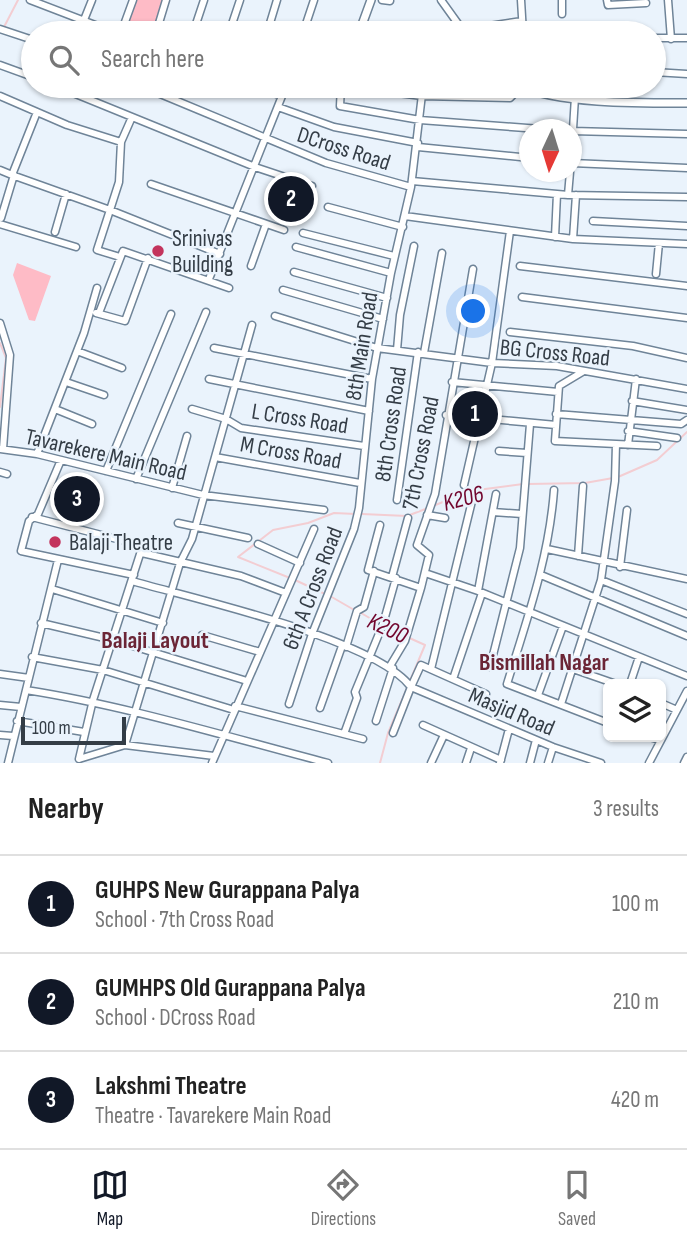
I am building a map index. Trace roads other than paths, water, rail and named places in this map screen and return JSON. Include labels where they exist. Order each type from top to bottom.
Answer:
[{"type":"street","points":[[30,0],[55,4],[84,20],[92,0]]},
{"type":"street","points":[[124,21],[133,0]]},
{"type":"street","points":[[160,21],[166,0]]},
{"type":"street","points":[[197,21],[204,0]]},
{"type":"street","points":[[233,21],[240,0]]},
{"type":"street","points":[[271,21],[277,0]]},
{"type":"street","points":[[307,21],[314,0]]},
{"type":"street","points":[[382,0],[390,1]]},
{"type":"street","points":[[442,0],[456,21]]},
{"type":"street","points":[[521,0],[522,21]]},
{"type":"street","points":[[562,0],[562,14]]},
{"type":"street","points":[[607,0],[607,5],[646,3]]},
{"type":"street","points":[[667,0],[671,39]]},
{"type":"street","points":[[362,21],[368,1]]},
{"type":"street","points":[[0,29],[21,36]]},
{"type":"street","points":[[666,39],[687,38]]},
{"type":"street","points":[[0,65],[21,73]]},
{"type":"street","points":[[666,73],[687,74]]},
{"type":"street","points":[[0,96],[121,142]]},
{"type":"street","points":[[85,98],[255,167],[312,186]]},
{"type":"street","name":"DCross Road","points":[[169,98],[326,163],[411,184],[572,195],[687,197]]},
{"type":"street","points":[[209,279],[267,140],[281,98]]},
{"type":"street","points":[[340,98],[340,106],[420,120],[519,127]]},
{"type":"street","name":"8th Main Road","points":[[360,483],[372,379],[394,256],[403,227],[418,145],[422,98]]},
{"type":"street","points":[[573,119],[575,98]]},
{"type":"street","points":[[594,98],[687,103]]},
{"type":"street","points":[[278,107],[334,127],[418,145],[519,157]]},
{"type":"street","points":[[1,218],[13,175],[37,112]]},
{"type":"street","points":[[120,257],[97,250],[119,182],[121,142],[132,117]]},
{"type":"street","points":[[582,131],[687,134]]},
{"type":"street","points":[[582,163],[687,168]]},
{"type":"street","points":[[0,170],[220,254]]},
{"type":"street","points":[[571,182],[573,239]]},
{"type":"street","points":[[151,184],[284,230]]},
{"type":"street","points":[[55,232],[66,194]]},
{"type":"street","points":[[555,237],[557,194]]},
{"type":"street","points":[[328,207],[403,227]]},
{"type":"street","points":[[405,216],[573,239],[687,244]]},
{"type":"street","points":[[593,221],[687,226]]},
{"type":"street","points":[[0,224],[76,247]]},
{"type":"street","points":[[251,266],[266,224]]},
{"type":"street","points":[[464,485],[492,363],[510,231]]},
{"type":"street","points":[[303,233],[394,256]]},
{"type":"street","points":[[656,274],[659,243]]},
{"type":"street","points":[[397,350],[400,315],[414,246]]},
{"type":"street","points":[[296,247],[391,273]]},
{"type":"street","points":[[37,454],[77,351],[123,251],[229,288]]},
{"type":"street","name":"8th Cross Road","points":[[397,500],[421,353],[443,253]]},
{"type":"street","points":[[94,313],[125,321],[148,258]]},
{"type":"street","points":[[520,266],[687,286]]},
{"type":"street","name":"7th Cross Road","points":[[376,721],[391,667],[405,641],[429,555],[417,545],[435,494],[446,415],[473,269]]},
{"type":"street","points":[[294,272],[387,298]]},
{"type":"street","points":[[94,313],[97,288]]},
{"type":"street","points":[[283,290],[383,319]]},
{"type":"street","points":[[522,297],[687,318]]},
{"type":"street","points":[[136,479],[206,312]]},
{"type":"street","points":[[106,471],[171,314]]},
{"type":"street","name":"BG Cross Road","points":[[275,316],[377,348],[492,363],[584,371],[687,389]]},
{"type":"street","points":[[0,323],[10,355],[1,449]]},
{"type":"street","points":[[125,745],[180,563],[195,527],[252,325]]},
{"type":"street","points":[[510,332],[622,345],[687,358]]},
{"type":"street","points":[[214,348],[372,379]]},
{"type":"street","points":[[77,351],[122,368]]},
{"type":"street","points":[[584,371],[559,386],[555,441],[657,446]]},
{"type":"street","points":[[209,379],[369,411]]},
{"type":"street","points":[[628,445],[629,417],[636,379]]},
{"type":"street","points":[[66,382],[104,395]]},
{"type":"street","points":[[452,382],[558,392]]},
{"type":"street","points":[[632,401],[687,410]]},
{"type":"street","points":[[55,409],[92,424]]},
{"type":"street","name":"L Cross Road","points":[[192,409],[226,419],[241,428],[364,446]]},
{"type":"street","points":[[556,414],[629,417],[681,424],[687,420]]},
{"type":"street","points":[[446,415],[556,425]]},
{"type":"street","points":[[490,667],[520,548],[530,424]]},
{"type":"street","points":[[628,431],[677,438]]},
{"type":"street","points":[[172,488],[187,436]]},
{"type":"street","points":[[561,704],[601,580],[615,481],[615,444]]},
{"type":"street","name":"Tavarekere Main Road","points":[[1,449],[37,454],[203,495],[324,510]]},
{"type":"street","points":[[499,451],[527,453]]},
{"type":"street","name":"M Cross Road","points":[[215,457],[360,483]]},
{"type":"street","points":[[61,460],[38,514],[32,517],[21,551],[133,578],[274,620],[371,656],[391,667],[411,687]]},
{"type":"street","name":"6th A Cross Road","points":[[289,704],[312,634],[354,529],[360,483]]},
{"type":"street","points":[[578,556],[583,486]]},
{"type":"street","points":[[554,489],[541,575],[507,684],[603,721]]},
{"type":"street","points":[[453,679],[480,592],[496,494]]},
{"type":"street","points":[[431,669],[472,500]]},
{"type":"street","points":[[620,567],[627,510]]},
{"type":"street","points":[[493,512],[522,514]]},
{"type":"street","points":[[428,515],[445,518]]},
{"type":"street","points":[[32,517],[140,545],[142,553],[241,576],[286,593]]},
{"type":"street","points":[[344,734],[357,698],[355,692],[371,656],[408,518]]},
{"type":"street","points":[[177,523],[248,538]]},
{"type":"street","points":[[380,525],[368,570],[421,588]]},
{"type":"street","points":[[141,549],[93,700],[79,759],[125,745],[213,760],[314,529]]},
{"type":"street","points":[[258,544],[300,563]]},
{"type":"street","points":[[547,549],[620,567],[687,579]]},
{"type":"street","points":[[8,763],[58,560]]},
{"type":"street","points":[[320,708],[357,611],[364,607],[374,571]]},
{"type":"street","points":[[425,573],[531,612],[687,676]]},
{"type":"street","points":[[541,575],[687,636]]},
{"type":"street","points":[[601,580],[687,614]]},
{"type":"street","points":[[52,589],[163,623]]},
{"type":"street","points":[[41,623],[113,640],[247,681]]},
{"type":"street","points":[[538,695],[563,626]]},
{"type":"street","points":[[202,635],[260,652]]},
{"type":"street","points":[[32,657],[103,670],[234,708],[363,739]]},
{"type":"street","points":[[632,679],[639,657]]},
{"type":"street","points":[[393,733],[421,665],[486,694]]},
{"type":"street","points":[[573,669],[603,679]]},
{"type":"street","points":[[0,674],[29,678]]},
{"type":"street","name":"Masjid Road","points":[[411,687],[582,760],[601,763]]},
{"type":"street","points":[[26,690],[93,700],[134,714],[328,763]]},
{"type":"street","points":[[666,729],[687,691]]},
{"type":"street","points":[[0,705],[20,707]]},
{"type":"street","points":[[666,705],[677,710]]},
{"type":"street","points":[[18,721],[85,732]]},
{"type":"street","points":[[423,725],[500,762],[509,729]]},
{"type":"street","points":[[0,735],[13,736]]},
{"type":"street","points":[[431,763],[444,735]]},
{"type":"street","points":[[530,763],[536,740]]},
{"type":"street","points":[[649,763],[659,742]]},
{"type":"street","points":[[548,763],[552,747]]},
{"type":"street","points":[[466,763],[471,748]]},
{"type":"street","points":[[86,763],[88,755]]},
{"type":"street","points":[[684,763],[687,757]]},
{"type":"waterway","points":[[4,27],[18,0]]},
{"type":"waterway","points":[[0,343],[6,358],[0,407]]},
{"type":"waterway","name":"K206","points":[[618,477],[657,460],[687,432]]},
{"type":"waterway","name":"K206","points":[[528,484],[585,483],[613,478]]},
{"type":"waterway","name":"K206","points":[[433,506],[470,491],[523,484]]},
{"type":"waterway","name":"K206","points":[[362,514],[407,516],[428,508]]},
{"type":"waterway","name":"K206","points":[[290,578],[238,557],[273,530],[308,523],[334,513],[356,514]]},
{"type":"waterway","name":"K200","points":[[295,580],[325,594]]},
{"type":"waterway","name":"K200","points":[[330,596],[356,611]]},
{"type":"waterway","name":"K200","points":[[361,613],[380,624]]},
{"type":"waterway","name":"K200","points":[[385,627],[425,645],[409,683]]},
{"type":"waterway","name":"K200","points":[[380,763],[388,733],[407,688]]},
{"type":"place","name":"GUMHPS Old Gurappana Palya","points":[[291,199]]},
{"type":"place","name":"Srinivas Building","points":[[158,251]]},
{"type":"place","name":"GUHPS New Gurappana Palya","points":[[475,414]]},
{"type":"place","name":"Lakshmi Theatre","points":[[77,499]]},
{"type":"place","name":"Balaji Theatre","points":[[55,542]]},
{"type":"district","name":"Balaji Layout","points":[[155,640]]},
{"type":"district","name":"Bismillah Nagar","points":[[544,662]]}]
